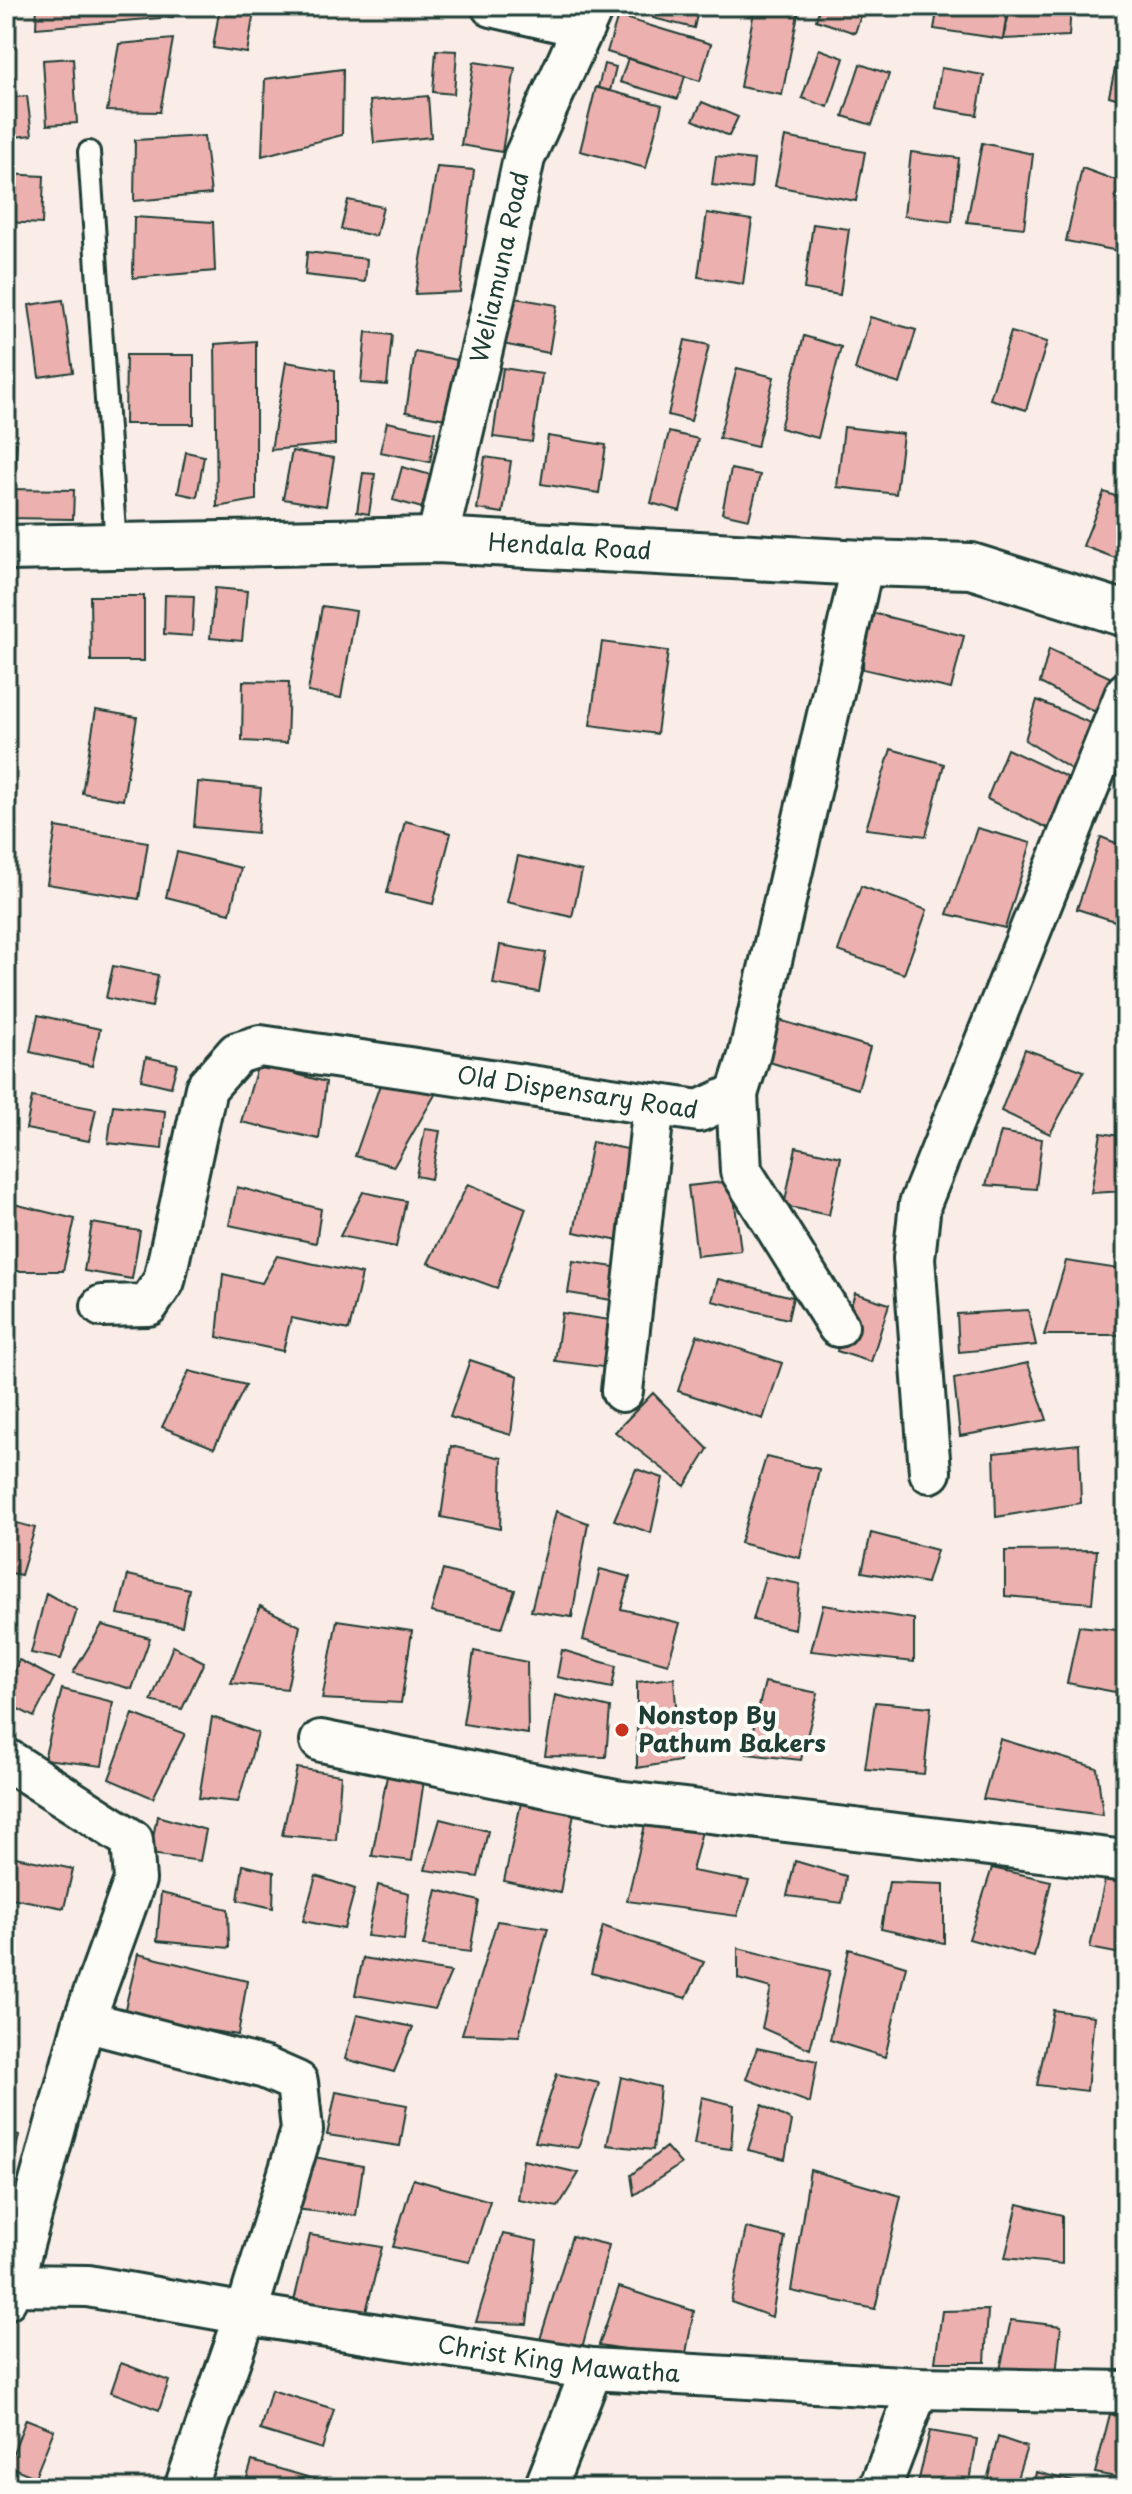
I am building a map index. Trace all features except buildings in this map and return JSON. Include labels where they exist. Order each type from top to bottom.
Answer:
[{"type":"main road","name":"Hendala Road","points":[[6,548],[437,540],[971,566],[1126,614]]},
{"type":"street","points":[[492,6],[589,16]]},
{"type":"street","name":"Weliamuna Road","points":[[437,540],[524,158],[589,16]]},
{"type":"street","points":[[838,1326],[741,1171],[737,1094],[749,1056],[863,563]]},
{"type":"street","points":[[930,1472],[914,1258],[920,1204],[1126,693]]},
{"type":"street","name":"Old Dispensary Road","points":[[102,1306],[148,1305],[164,1281],[206,1088],[237,1053],[260,1046],[699,1111],[737,1094]]},
{"type":"street","points":[[622,1391],[654,1104]]},
{"type":"street","points":[[321,1741],[616,1801],[1126,1861]]},
{"type":"street","points":[[6,1759],[132,1840],[135,1880],[84,2021],[9,2292]]},
{"type":"street","points":[[84,2021],[265,2068],[297,2082],[302,2130],[246,2314],[185,2488]]},
{"type":"street","name":"Christ King Mawatha","points":[[9,2292],[88,2286],[592,2369],[918,2388],[1126,2392]]},
{"type":"street","points":[[545,2488],[592,2369]]},
{"type":"street","points":[[880,2488],[918,2388]]},
{"type":"lane","points":[[89,152],[116,546]]},
{"type":"place","name":"Nonstop By Pathum Bakers","points":[[622,1730]]}]
